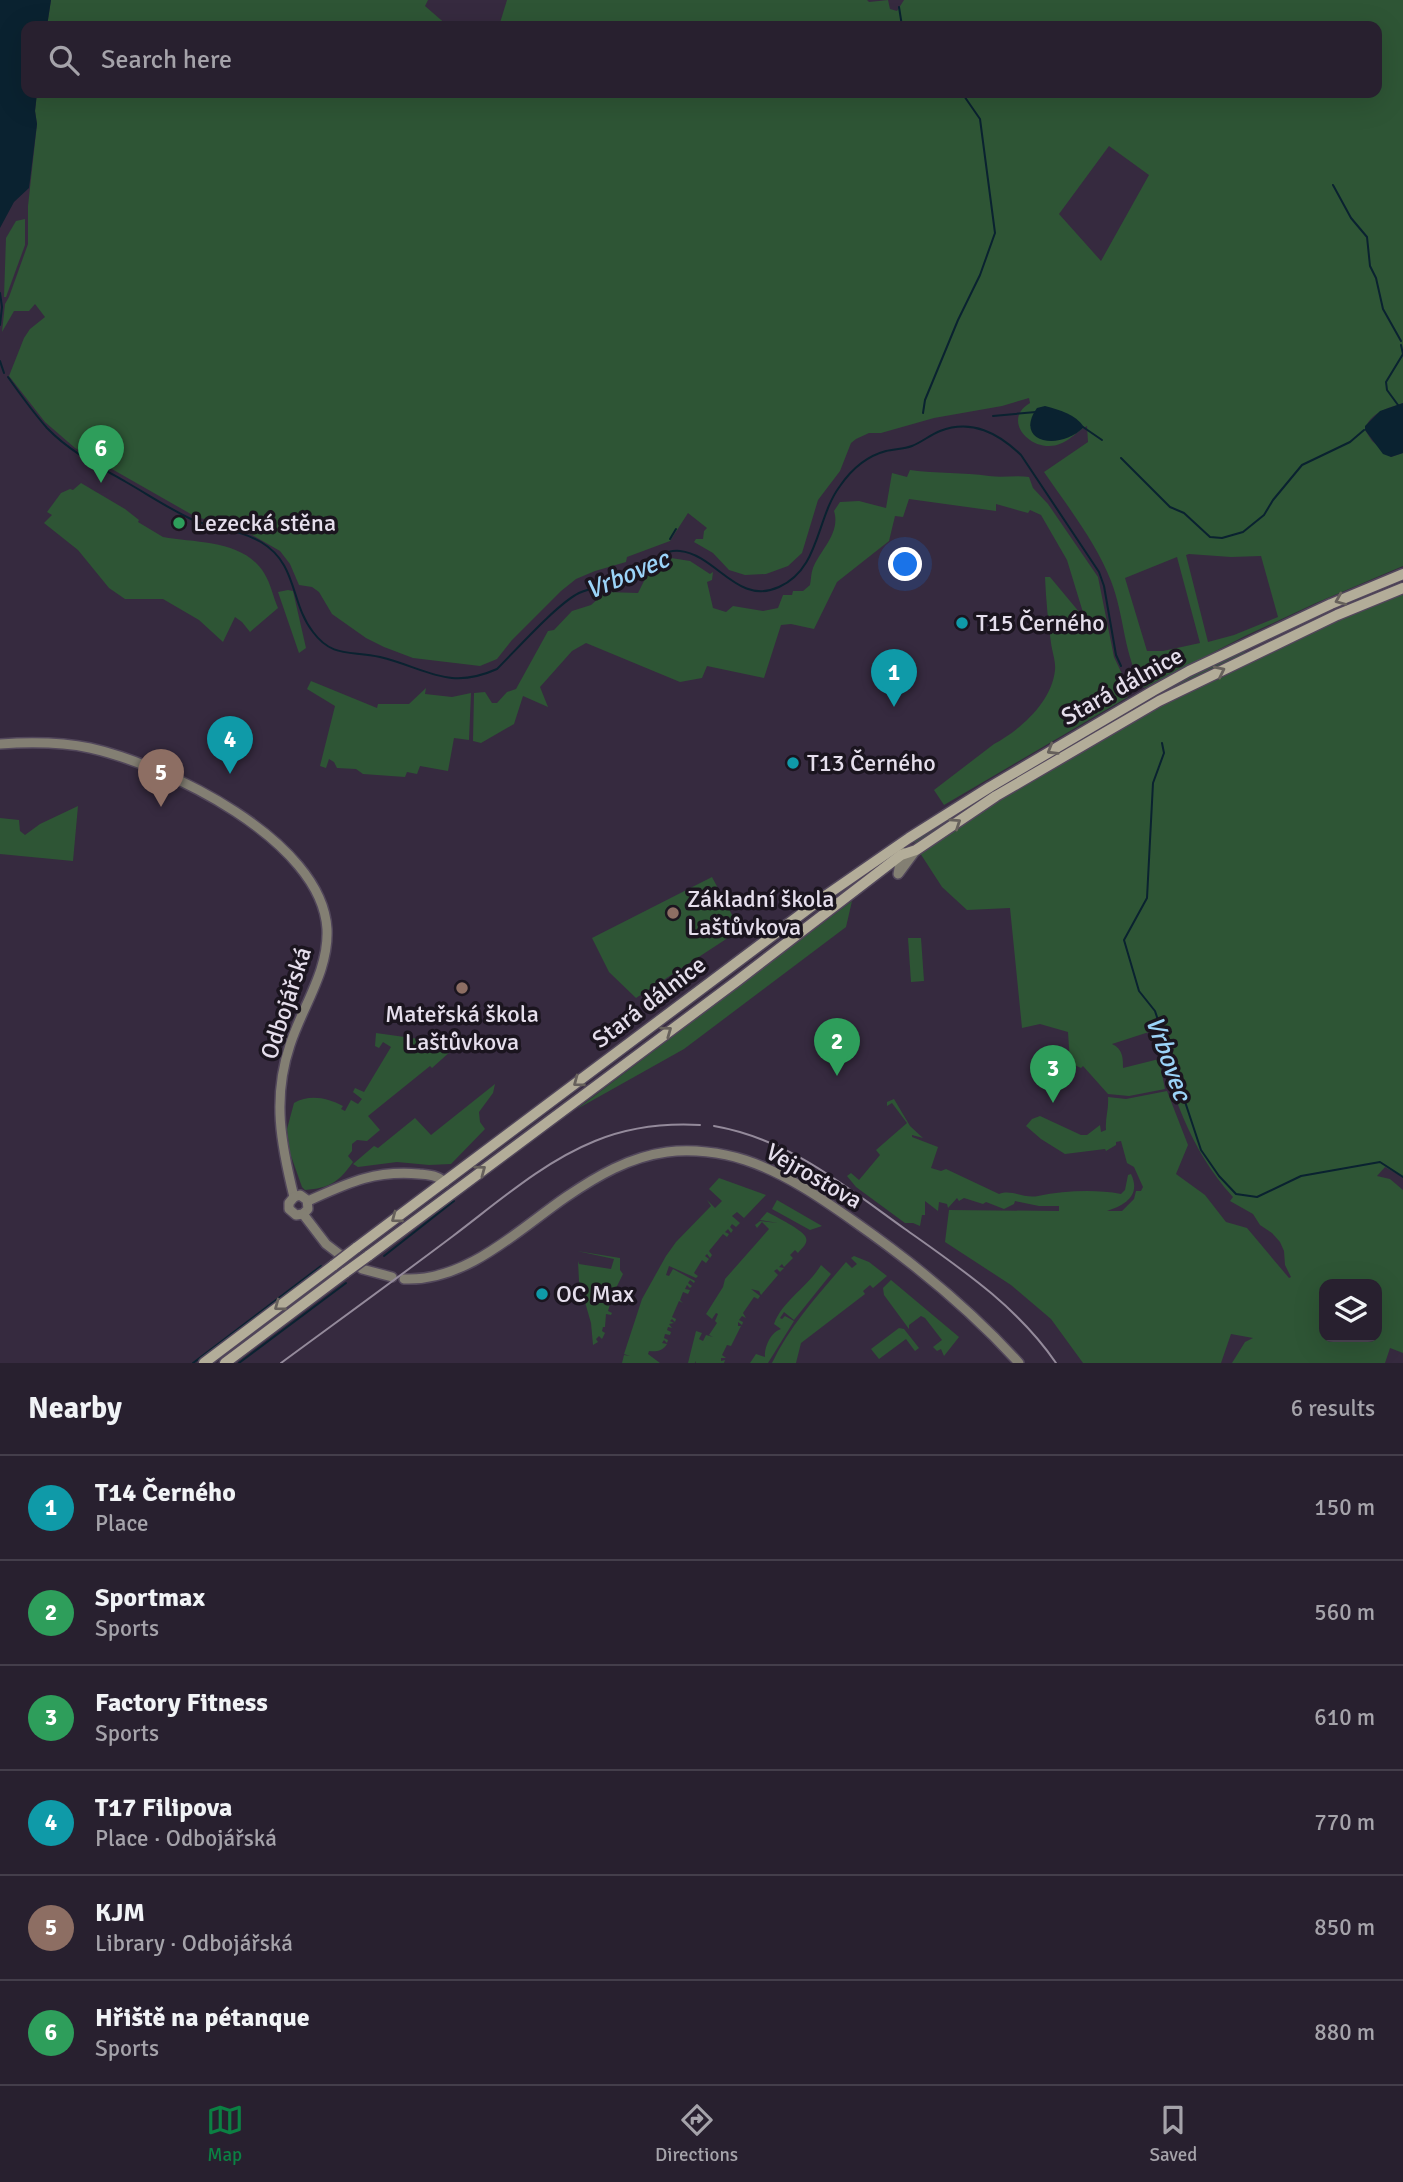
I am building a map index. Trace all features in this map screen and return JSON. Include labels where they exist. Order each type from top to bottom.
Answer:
[{"type":"main road","name":"Stará dálnice","points":[[204,1363],[336,1260],[445,1182],[828,894],[909,838],[1001,780],[1189,671],[1331,604],[1403,574]]},
{"type":"main road","name":"Stará dálnice","points":[[225,1363],[737,981],[901,855],[916,849],[996,796],[1149,707],[1337,615],[1403,588]]},
{"type":"main road","points":[[551,1102],[558,1112]]},
{"type":"street","name":"Odbojářská","points":[[0,744],[66,744],[89,748],[119,755],[192,785],[257,828],[284,849],[305,872],[318,894],[327,928],[322,964],[290,1045],[283,1072],[278,1121],[294,1196]]},
{"type":"street","points":[[909,838],[901,855],[898,874],[916,849]]},
{"type":"street","name":"Vejrostova","points":[[404,1279],[434,1276],[464,1266],[582,1186],[623,1164],[666,1152],[724,1154],[767,1168],[834,1206],[909,1260],[945,1290],[1019,1363]]},
{"type":"street","points":[[308,1201],[372,1175],[398,1172],[434,1176],[445,1182]]},
{"type":"street","points":[[294,1196],[302,1196],[308,1201],[308,1209],[303,1214],[295,1215],[289,1209],[289,1203],[294,1196]]},
{"type":"street","points":[[303,1214],[336,1260]]},
{"type":"street","points":[[362,1269],[392,1277]]},
{"type":"green space","points":[[51,0],[428,0],[425,6],[442,21],[48,21]]},
{"type":"green space","points":[[507,0],[888,0],[890,9],[897,11],[904,0],[1403,0],[1403,403],[1375,415],[1365,430],[1372,441],[1391,457],[1403,453],[1403,566],[1245,636],[1144,688],[1132,663],[1116,594],[1105,567],[1044,472],[1088,442],[1087,426],[1065,442],[1040,445],[1026,436],[1018,423],[1022,409],[1030,403],[1029,398],[1002,406],[934,418],[881,433],[869,433],[856,439],[851,443],[840,471],[818,500],[802,553],[788,566],[766,574],[745,575],[729,570],[713,553],[694,542],[696,539],[703,539],[707,528],[688,513],[670,541],[627,557],[626,562],[576,579],[512,640],[497,659],[480,666],[413,658],[366,638],[332,614],[319,592],[312,587],[299,585],[290,564],[280,551],[240,528],[196,517],[75,448],[45,422],[9,376],[24,338],[30,329],[45,317],[35,304],[29,311],[14,311],[2,332],[5,304],[28,244],[28,206],[37,124],[36,98],[1382,98],[1382,21],[501,21]],"holes":[[[1109,146],[1149,175],[1101,261],[1059,214]],[[1186,555],[1261,556],[1278,617],[1234,635],[1208,642]],[[1177,557],[1200,643],[1163,651],[1147,651],[1125,578]]]},
{"type":"green space","points":[[25,219],[25,245],[4,297],[6,238],[16,221]]},
{"type":"green space","points":[[910,470],[1029,477],[1033,488],[1048,504],[1098,577],[1114,657],[1123,676],[1121,685],[1128,697],[944,805],[934,790],[1024,723],[1041,704],[1053,682],[1055,667],[1045,577],[1050,577],[1085,619],[1067,560],[1041,515],[1030,510],[1028,513],[996,504],[996,511],[909,499],[903,517],[895,516],[889,541],[837,582],[814,629],[791,624],[781,625],[764,678],[707,666],[702,678],[680,682],[586,643],[572,651],[540,687],[548,707],[523,696],[514,724],[481,743],[473,741],[474,693],[485,692],[492,703],[497,703],[507,692],[516,689],[548,631],[554,630],[572,611],[591,605],[606,592],[638,593],[649,571],[671,558],[690,561],[710,574],[713,572],[712,580],[707,582],[713,608],[726,612],[733,606],[763,611],[778,608],[783,595],[803,591],[810,585],[813,568],[835,527],[834,511],[840,502],[859,501],[886,508],[892,473],[907,477]]},
{"type":"green space","points":[[81,483],[125,509],[139,520],[138,522],[163,537],[205,542],[245,554],[264,573],[278,608],[250,632],[235,617],[223,642],[199,620],[163,599],[125,599],[109,588],[78,550],[44,523],[52,515],[47,512],[61,493],[73,490]]},
{"type":"green space","points":[[293,591],[306,648],[299,653],[278,592]]},
{"type":"green space","points":[[1403,593],[1403,1177],[1385,1167],[1377,1176],[1390,1179],[1403,1190],[1403,1353],[1390,1348],[1385,1363],[1232,1363],[1245,1342],[1253,1338],[1231,1334],[1221,1363],[1083,1363],[1051,1319],[1011,1285],[945,1242],[949,1210],[1059,1211],[1059,1206],[1039,1206],[1015,1201],[1004,1209],[986,1202],[983,1204],[964,1198],[959,1201],[957,1198],[948,1208],[947,1204],[939,1202],[938,1211],[925,1201],[925,1215],[922,1215],[920,1226],[905,1223],[856,1187],[847,1176],[851,1173],[859,1180],[880,1155],[876,1150],[907,1123],[892,1103],[887,1106],[887,1102],[894,1099],[910,1126],[923,1138],[912,1137],[938,1147],[931,1168],[941,1171],[946,1169],[999,1194],[1033,1197],[1079,1191],[1121,1194],[1125,1190],[1128,1175],[1131,1174],[1134,1188],[1130,1198],[1107,1211],[1122,1211],[1134,1199],[1136,1191],[1141,1191],[1143,1187],[1134,1167],[1127,1163],[1121,1141],[1106,1151],[1065,1154],[1026,1126],[1032,1119],[1040,1116],[1081,1135],[1087,1135],[1100,1125],[1101,1132],[1106,1130],[1108,1097],[1126,1099],[1167,1091],[1188,1145],[1176,1174],[1205,1195],[1226,1222],[1247,1228],[1289,1278],[1291,1277],[1285,1265],[1284,1251],[1280,1242],[1260,1225],[1253,1214],[1230,1201],[1233,1197],[1204,1159],[1175,1098],[1152,1031],[1112,1044],[1120,1051],[1123,1068],[1159,1059],[1165,1089],[1129,1096],[1108,1094],[1083,1066],[1081,1068],[1070,1063],[1068,1032],[1040,1024],[1022,1028],[1010,908],[967,910],[942,887],[920,853],[1099,739],[1191,690]]},
{"type":"green space","points":[[1243,649],[1245,653],[1102,728],[915,843],[913,841],[1142,702]]},
{"type":"green space","points":[[311,681],[377,708],[378,704],[409,704],[426,688],[425,694],[452,697],[471,693],[469,740],[454,738],[448,771],[420,766],[417,774],[407,772],[405,777],[363,774],[356,769],[337,768],[329,759],[326,768],[320,766],[335,706],[307,689]]},
{"type":"green space","points":[[78,806],[73,861],[0,854],[0,818],[19,820],[20,831],[25,835],[40,824]]},
{"type":"green space","points":[[712,877],[740,930],[636,998],[609,972],[592,938]]},
{"type":"green space","points":[[852,901],[846,927],[684,1049],[577,1109]]},
{"type":"green space","points":[[908,938],[921,938],[924,981],[911,982]]},
{"type":"green space","points":[[376,1033],[426,1040],[422,1048],[427,1047],[431,1052],[436,1047],[432,1043],[439,1039],[455,1043],[452,1050],[432,1068],[430,1066],[368,1116],[380,1130],[367,1141],[357,1140],[352,1144],[352,1151],[348,1156],[353,1162],[343,1175],[327,1186],[305,1190],[290,1153],[287,1129],[294,1103],[318,1098],[343,1106],[341,1109],[345,1111],[351,1100],[358,1104],[362,1099],[353,1092],[355,1088],[364,1092],[391,1047],[383,1042],[379,1048],[375,1046]]},
{"type":"green space","points":[[495,1084],[493,1093],[479,1112],[480,1122],[485,1129],[451,1164],[397,1162],[358,1167],[353,1164],[415,1118],[431,1135]]},
{"type":"green space","points":[[719,1178],[766,1195],[744,1218],[737,1212],[732,1216],[740,1223],[736,1227],[732,1224],[731,1233],[728,1229],[725,1232],[729,1234],[727,1237],[723,1234],[709,1251],[712,1255],[710,1258],[707,1254],[705,1256],[709,1259],[706,1263],[702,1260],[694,1273],[698,1276],[696,1278],[669,1266],[666,1275],[669,1276],[673,1269],[695,1281],[694,1283],[690,1280],[688,1283],[692,1286],[690,1288],[687,1285],[685,1289],[690,1290],[688,1294],[683,1292],[680,1300],[683,1303],[679,1301],[672,1317],[676,1319],[675,1322],[672,1319],[670,1321],[674,1323],[669,1324],[672,1328],[668,1327],[667,1330],[671,1332],[670,1335],[665,1334],[667,1343],[664,1340],[662,1343],[667,1344],[659,1350],[649,1351],[648,1354],[660,1363],[622,1363],[624,1355],[630,1356],[624,1354],[642,1299],[666,1256],[711,1206],[707,1200],[715,1208],[722,1201],[709,1189]]},
{"type":"green space","points":[[777,1200],[822,1226],[810,1230],[772,1209]]},
{"type":"green space","points":[[767,1212],[801,1232],[806,1238],[805,1244],[798,1253],[795,1250],[790,1255],[793,1258],[784,1267],[782,1264],[779,1267],[784,1268],[780,1272],[777,1269],[774,1271],[778,1275],[761,1295],[759,1291],[751,1289],[760,1296],[758,1299],[754,1297],[743,1313],[746,1318],[742,1316],[739,1320],[743,1322],[742,1325],[738,1322],[738,1326],[741,1326],[731,1346],[727,1345],[722,1355],[726,1358],[721,1358],[721,1361],[725,1360],[724,1363],[688,1363],[696,1331],[702,1333],[699,1339],[703,1341],[706,1335],[713,1337],[709,1335],[717,1323],[715,1321],[718,1314],[712,1319],[706,1314],[725,1279],[769,1229],[762,1222],[757,1228],[755,1225],[760,1221],[778,1223],[760,1220]]},
{"type":"green space","points":[[577,1251],[620,1258],[620,1270],[623,1274],[616,1288],[620,1290],[619,1293],[615,1291],[616,1300],[612,1298],[611,1301],[615,1303],[610,1304],[608,1311],[612,1313],[606,1314],[602,1331],[605,1333],[602,1339],[599,1336],[596,1339],[598,1342],[593,1345],[591,1323],[579,1281],[578,1261],[579,1264],[611,1269],[614,1259]]},
{"type":"green space","points":[[854,1256],[869,1262],[887,1276],[873,1288],[870,1285],[863,1291],[865,1294],[801,1343],[796,1363],[772,1363],[815,1298],[846,1262],[852,1268],[857,1264],[851,1258]]},
{"type":"green space","points":[[821,1265],[831,1274],[794,1320],[784,1312],[780,1318],[785,1316],[794,1321],[768,1363],[750,1363],[756,1354],[765,1357],[769,1340],[781,1329],[774,1324],[778,1316]]},
{"type":"green space","points":[[891,1280],[959,1337],[944,1356],[941,1349],[937,1351],[933,1347],[942,1340],[925,1318],[921,1316],[909,1325],[909,1329],[884,1295],[883,1288]]},
{"type":"green space","points":[[899,1328],[904,1329],[919,1348],[915,1351],[906,1339],[879,1359],[871,1349]]},
{"type":"water","points":[[0,0],[51,0],[48,21],[21,21],[21,98],[36,98],[37,124],[29,188],[14,202],[0,228]]},
{"type":"water","points":[[1403,403],[1403,453],[1391,457],[1383,454],[1365,430],[1365,426],[1380,411]]},
{"type":"water","points":[[1045,406],[1072,416],[1084,427],[1063,439],[1042,440],[1035,436],[1031,429],[1031,420],[1037,408]]},
{"type":"waterway","points":[[899,7],[901,21]]},
{"type":"waterway","points":[[923,413],[925,400],[980,275],[995,233],[980,119],[965,98]]},
{"type":"waterway","points":[[1333,185],[1351,218],[1367,237],[1370,266],[1376,278],[1383,309],[1401,341]]},
{"type":"waterway","name":"Vrbovec","points":[[0,293],[0,325]]},
{"type":"waterway","points":[[1398,405],[1387,390],[1386,382],[1403,354],[1401,345]]},
{"type":"waterway","name":"Vrbovec","points":[[0,361],[4,373]]},
{"type":"waterway","name":"Vrbovec","points":[[8,377],[47,428],[84,458],[191,519],[253,538],[273,551],[288,572],[300,609],[320,641],[336,650],[380,657],[451,678],[465,678],[497,669],[570,599],[586,590],[628,579],[655,559],[673,551],[693,554],[751,590],[764,591],[779,587],[792,579],[810,556],[832,499],[844,480],[860,464],[879,453],[912,446],[940,431],[963,427],[984,430],[1003,440],[1021,455],[1099,572],[1116,655],[1121,666]]},
{"type":"waterway","points":[[993,416],[1036,412]]},
{"type":"waterway","points":[[1083,427],[1102,440]]},
{"type":"waterway","points":[[1121,458],[1170,507],[1184,513],[1210,537],[1222,538],[1243,532],[1264,515],[1302,465],[1350,442],[1364,430]]},
{"type":"waterway","points":[[670,539],[676,529]]},
{"type":"waterway","name":"Vrbovec","points":[[1162,743],[1164,753],[1153,783],[1147,898],[1124,940],[1139,991],[1155,1011],[1201,1150],[1236,1194],[1257,1197],[1301,1176],[1380,1162],[1403,1177]]},
{"type":"waterway","points":[[384,1256],[454,1201]]},
{"type":"waterway","points":[[193,1363],[321,1266]]},
{"type":"waterway","points":[[239,1363],[346,1283]]},
{"type":"tram line","points":[[281,1363],[557,1160],[595,1141],[621,1132],[660,1125],[700,1125]]},
{"type":"tram line","points":[[714,1126],[741,1132],[792,1153],[838,1181],[987,1289],[1041,1342],[1056,1363]]},
{"type":"place","name":"Hřiště na pétanque","points":[[101,483]]},
{"type":"place","name":"Lezecká stěna","points":[[179,523]]},
{"type":"place","name":"T15 Černého","points":[[962,623]]},
{"type":"place","name":"T14 Černého","points":[[894,707]]},
{"type":"place","name":"T13 Černého","points":[[793,763]]},
{"type":"place","name":"T17 Filipova","points":[[230,774]]},
{"type":"place","name":"KJM","points":[[161,807]]},
{"type":"place","name":"Základní škola Laštůvkova","points":[[673,913]]},
{"type":"place","name":"Mateřská škola Laštůvkova","points":[[462,988]]},
{"type":"place","name":"Sportmax","points":[[837,1076]]},
{"type":"place","name":"Factory Fitness","points":[[1053,1103]]},
{"type":"place","name":"OC Max","points":[[542,1294]]}]
